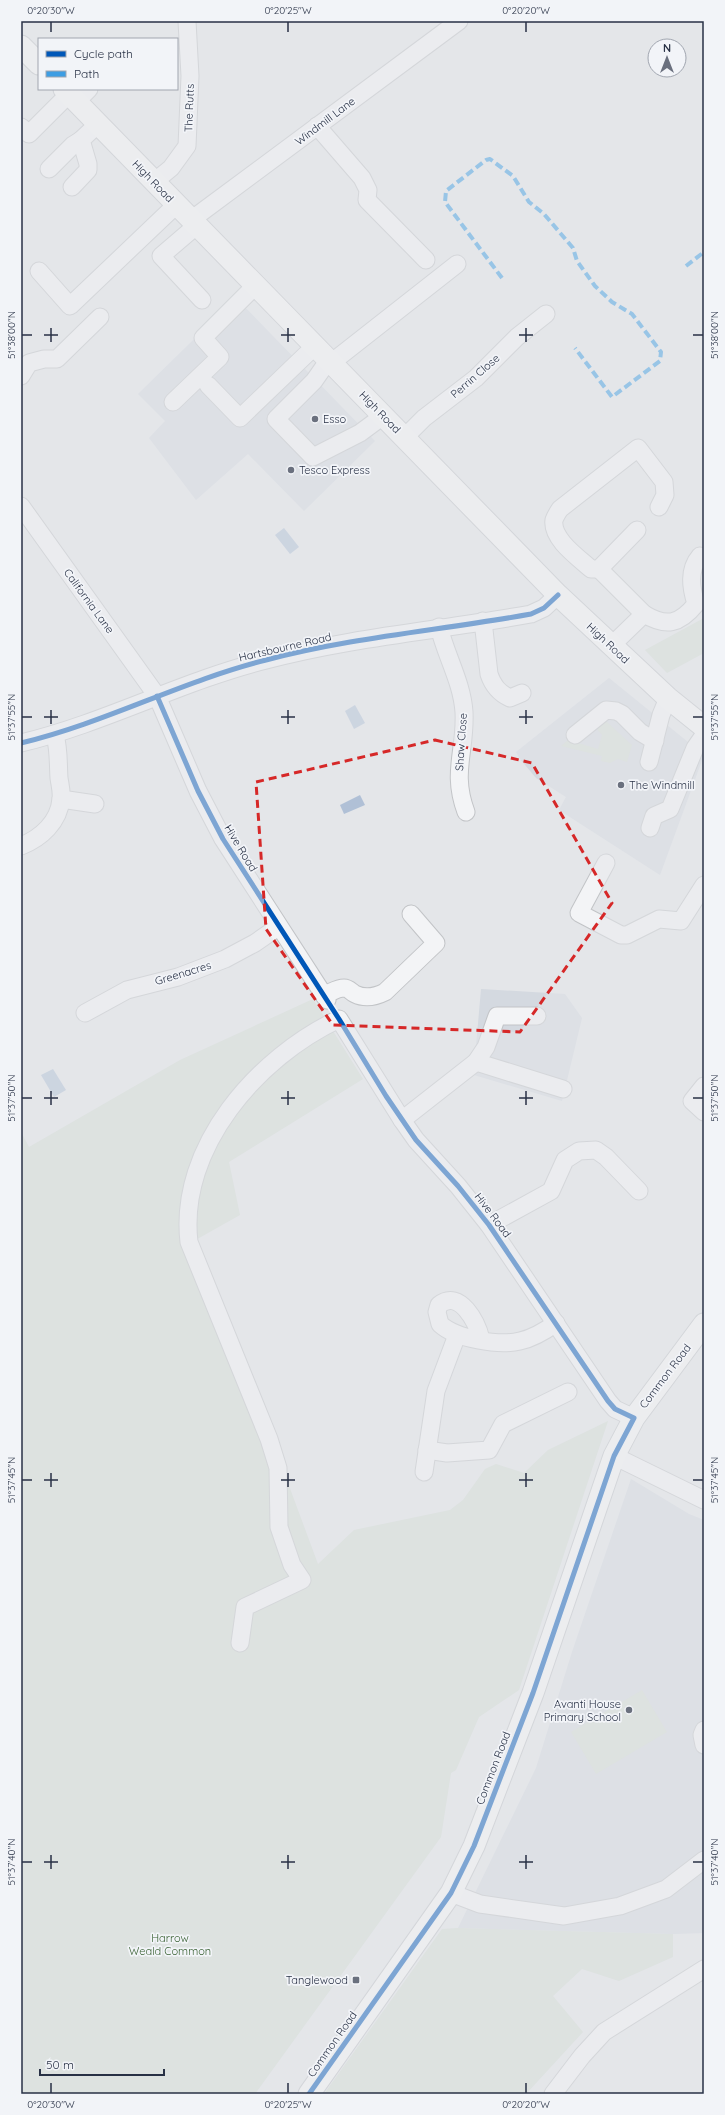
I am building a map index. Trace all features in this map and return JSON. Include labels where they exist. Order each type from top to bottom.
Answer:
[{"type":"main road","points":[[21,46],[38,63]]},
{"type":"main road","name":"High Road","points":[[75,93],[98,124],[193,223],[558,595],[668,698],[704,727]]},
{"type":"main road","name":"Common Road","points":[[309,2094],[451,1893],[474,1846],[533,1692],[614,1456],[634,1418],[704,1324]]},
{"type":"street","name":"The Rutts","points":[[154,182],[171,168],[187,146],[190,76],[187,21]]},
{"type":"street","name":"Windmill Lane","points":[[202,300],[160,256],[193,223],[317,126],[459,21]]},
{"type":"street","points":[[21,127],[30,134],[75,93]]},
{"type":"street","points":[[49,168],[98,124]]},
{"type":"street","points":[[317,126],[362,178],[368,190],[367,200],[426,260]]},
{"type":"street","points":[[72,187],[88,170],[88,164],[81,140]]},
{"type":"street","points":[[39,271],[70,306],[176,204]]},
{"type":"street","points":[[208,385],[240,418],[457,264]]},
{"type":"street","points":[[173,402],[220,357],[203,338],[255,286]]},
{"type":"street","name":"Perrin Close","points":[[404,438],[424,418],[476,378],[517,337],[546,314]]},
{"type":"street","points":[[21,376],[29,363],[44,359],[57,359],[100,317]]},
{"type":"street","points":[[324,357],[314,381],[276,419],[313,457],[360,434],[383,416]]},
{"type":"street","points":[[659,507],[665,495],[664,482],[638,448],[560,509],[554,520],[555,531],[560,539],[591,569],[599,569],[644,614],[655,621],[667,623],[689,613],[696,604],[692,589],[692,571],[694,563],[700,556]]},
{"type":"street","name":"California Lane","points":[[21,506],[157,696]]},
{"type":"street","points":[[599,569],[637,530]]},
{"type":"street","name":"Hartsbourne Road","points":[[21,743],[55,735],[226,671],[267,659],[319,648],[439,627],[538,612],[558,595]]},
{"type":"street","points":[[611,646],[644,614]]},
{"type":"street","points":[[483,621],[489,674],[492,682],[503,695],[510,698],[522,693]]},
{"type":"street","name":"Shaw Close","points":[[439,627],[462,699],[463,732],[458,776],[461,799],[466,812]]},
{"type":"street","name":"Hive Road","points":[[157,696],[198,791],[223,839],[278,927],[325,998],[340,988],[346,988],[356,994],[367,997],[375,997],[385,992],[436,943],[411,914]]},
{"type":"street","points":[[649,762],[668,698]]},
{"type":"street","points":[[575,735],[606,710],[616,710],[640,732],[655,741]]},
{"type":"street","points":[[21,846],[31,842],[46,832],[54,821],[61,799],[59,753],[55,735]]},
{"type":"street","points":[[650,828],[654,816],[670,809],[696,746],[704,735]]},
{"type":"street","points":[[61,799],[95,804]]},
{"type":"street","points":[[606,863],[579,913],[616,934],[628,935],[659,919],[681,921],[704,885]]},
{"type":"street","name":"Greenacres","points":[[85,1013],[127,990],[146,983],[178,977],[225,959],[255,943],[278,927]]},
{"type":"street","points":[[402,1120],[476,1062],[486,1047],[497,1016],[537,1016]]},
{"type":"street","name":"Hive Road","points":[[240,1643],[245,1607],[302,1580],[292,1565],[279,1527],[278,1468],[269,1439],[189,1242],[187,1223],[189,1205],[193,1186],[207,1147],[224,1116],[241,1092],[265,1069],[319,1028],[339,1019],[416,1140],[458,1186],[489,1225],[608,1402],[615,1409],[634,1418]]},
{"type":"street","points":[[476,1062],[563,1089]]},
{"type":"street","points":[[704,1086],[692,1101],[704,1112]]},
{"type":"street","points":[[489,1225],[551,1192],[565,1160],[579,1150],[596,1150],[616,1165],[639,1191]]},
{"type":"street","points":[[481,1339],[478,1329],[463,1305],[456,1301],[443,1302],[440,1305],[437,1312],[437,1319],[447,1330],[457,1335],[481,1339],[503,1342],[520,1341],[539,1335],[556,1323]]},
{"type":"street","points":[[424,1472],[436,1391],[457,1335]]},
{"type":"street","points":[[427,1450],[447,1453],[489,1450],[503,1424],[568,1392]]},
{"type":"street","points":[[614,1456],[704,1500]]},
{"type":"street","points":[[704,1730],[702,1740],[704,1745]]},
{"type":"street","points":[[451,1893],[480,1904],[564,1916],[620,1906],[666,1889],[704,1860]]},
{"type":"street","points":[[553,2094],[582,2056],[604,2032],[704,1969]]},
{"type":"highlighted area","points":[[435,740],[532,763],[612,903],[520,1032],[333,1025],[266,929],[256,782]]},
{"type":"shaded area","points":[[236,298],[375,441],[304,511],[248,454],[196,500],[149,438],[165,421],[138,394]]},
{"type":"shaded area","points":[[609,678],[704,755],[660,875],[559,810],[566,797],[536,778],[516,752]]},
{"type":"shaded area","points":[[481,989],[565,994],[582,1018],[562,1101],[474,1075],[471,1055],[476,1046]]},
{"type":"shaded area","name":"Avanti House Primary School","points":[[631,1479],[689,1514],[704,1520],[704,1933],[673,1934],[458,1928],[536,1768],[572,1652]]},
{"type":"green space","points":[[704,618],[704,653],[667,673],[645,650]]},
{"type":"green space","points":[[604,721],[632,745],[627,762],[618,759],[610,763],[601,761],[602,756],[561,746],[568,740],[598,749],[602,735],[596,728]]},
{"type":"green space","name":"Harrow Weald Common","points":[[313,999],[363,1079],[229,1162],[240,1215],[183,1247],[259,1405],[318,1564],[354,1530],[450,1510],[463,1500],[485,1469],[496,1464],[524,1473],[548,1450],[608,1421],[519,1690],[479,1717],[456,1770],[451,1773],[441,1837],[255,2094],[21,2094],[21,1132],[29,1147],[180,1060]]},
{"type":"green space","points":[[642,1690],[667,1732],[596,1774],[571,1732]]},
{"type":"green space","points":[[458,1928],[673,1934],[673,1957],[619,1981],[582,1969],[553,1996],[583,2032],[526,2094],[324,2094],[442,1929]]},
{"type":"water","points":[[284,528],[299,547],[290,554],[275,535]]},
{"type":"water","points":[[355,705],[365,723],[354,729],[345,711]]},
{"type":"water","points":[[360,795],[365,805],[344,814],[340,805]]},
{"type":"water","points":[[53,1069],[66,1090],[54,1097],[41,1075]]},
{"type":"marked path","points":[[502,278],[445,202],[446,191],[486,160],[490,159],[513,176],[529,202],[544,214],[573,248],[577,261],[595,286],[612,302],[632,314],[661,352],[660,361],[612,397],[575,348]]},
{"type":"marked path","points":[[686,266],[704,252]]},
{"type":"cycle path","points":[[21,743],[83,725],[204,679],[266,660],[332,645],[531,614],[544,608],[558,595]]},
{"type":"cycle path","points":[[157,696],[198,791],[223,839],[339,1019],[386,1096],[416,1140],[458,1186],[489,1225],[608,1401],[615,1409],[634,1418],[614,1456],[533,1693],[474,1846],[451,1893],[309,2094]]},
{"type":"place","name":"Esso","points":[[315,419]]},
{"type":"place","name":"Tesco Express","points":[[291,470]]},
{"type":"place","name":"The Windmill","points":[[621,785]]},
{"type":"place","name":"Avanti House Primary School","points":[[629,1710]]},
{"type":"place","name":"Tanglewood","points":[[356,1980]]}]
